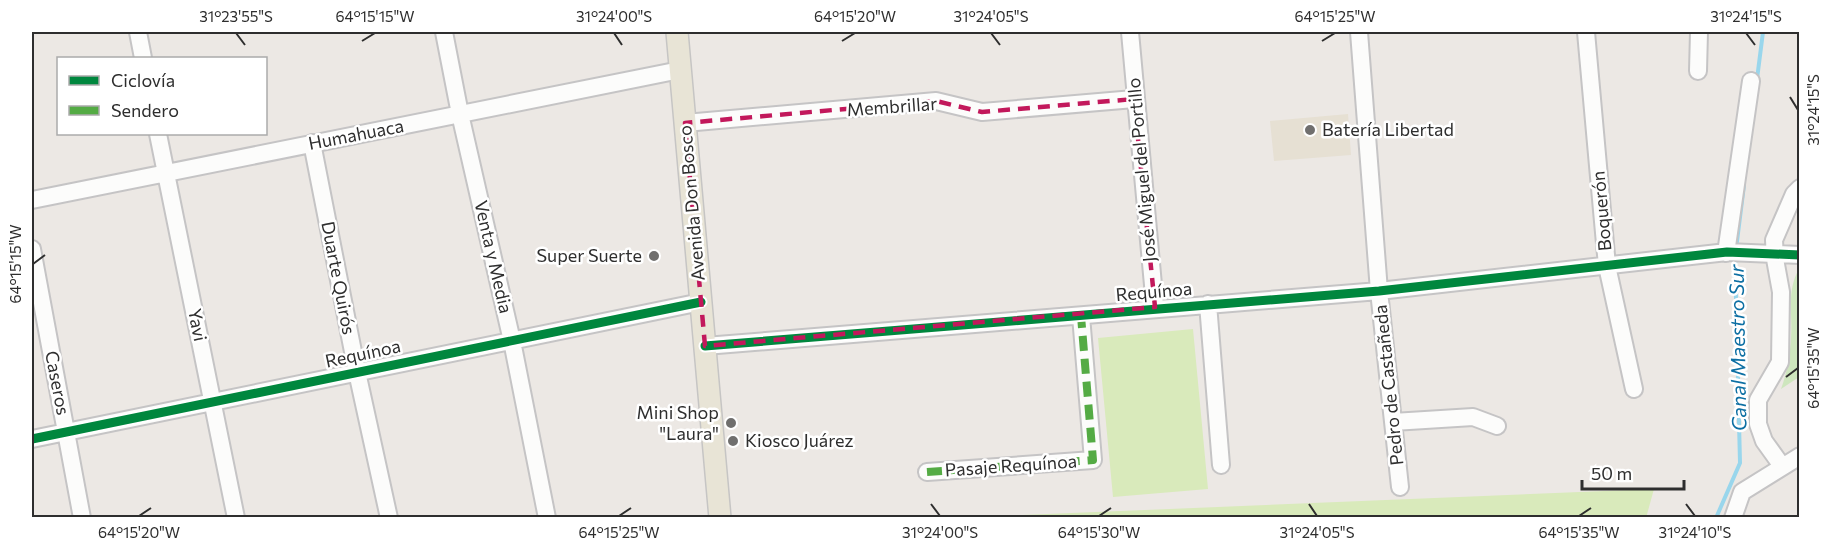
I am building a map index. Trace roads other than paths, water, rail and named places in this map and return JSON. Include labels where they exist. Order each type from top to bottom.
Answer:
[{"type":"main road","name":"Avenida Don Bosco","points":[[677,32],[720,518]]},
{"type":"street","points":[[138,32],[143,57]]},
{"type":"street","name":"Venta y Media","points":[[444,32],[460,114],[512,341],[547,518]]},
{"type":"street","name":"José Miguel del Portillo","points":[[1130,32],[1134,99],[1155,307]]},
{"type":"street","name":"Pedro de Castañeda","points":[[1359,32],[1380,291],[1400,487]]},
{"type":"street","name":"Boquerón","points":[[1586,32],[1607,266],[1634,389]]},
{"type":"street","points":[[1698,71],[1699,32]]},
{"type":"street","name":"Humahuaca","points":[[32,200],[680,70]]},
{"type":"street","points":[[1732,253],[1751,81]]},
{"type":"street","name":"Membrillar","points":[[685,123],[936,101],[982,112],[1134,99]]},
{"type":"street","name":"Yavi","points":[[158,135],[236,518]]},
{"type":"street","name":"Duarte Quirós","points":[[312,143],[357,372],[389,518]]},
{"type":"street","points":[[1782,466],[1764,441],[1758,424],[1758,400],[1780,362],[1781,292],[1774,240],[1794,194],[1800,188]]},
{"type":"street","name":"Caseros","points":[[32,249],[82,518]]},
{"type":"street","name":"Requínoa","points":[[705,346],[1081,316],[1155,307],[1380,291],[1732,253],[1800,255]]},
{"type":"street","name":"Requínoa","points":[[32,438],[701,302]]},
{"type":"street","points":[[1208,304],[1221,465]]},
{"type":"street","name":"Pasaje Requínoa","points":[[927,472],[1093,460],[1081,316]]},
{"type":"street","points":[[1393,422],[1473,417],[1497,426]]},
{"type":"street","points":[[1733,518],[1742,492],[1800,456]]},
{"type":"waterway","name":"Canal Maestro Sur","points":[[1757,79],[1763,32]]},
{"type":"waterway","name":"Canal Maestro Sur","points":[[1736,249],[1744,185]]},
{"type":"waterway","name":"Canal Maestro Sur","points":[[1716,518],[1740,463],[1735,256]]},
{"type":"place","name":"Batería Libertad","points":[[1310,130]]},
{"type":"place","name":"Super Suerte","points":[[654,256]]},
{"type":"place","name":"Mini Shop \"Laura\"","points":[[731,423]]},
{"type":"place","name":"Kiosco Juárez","points":[[733,441]]}]
